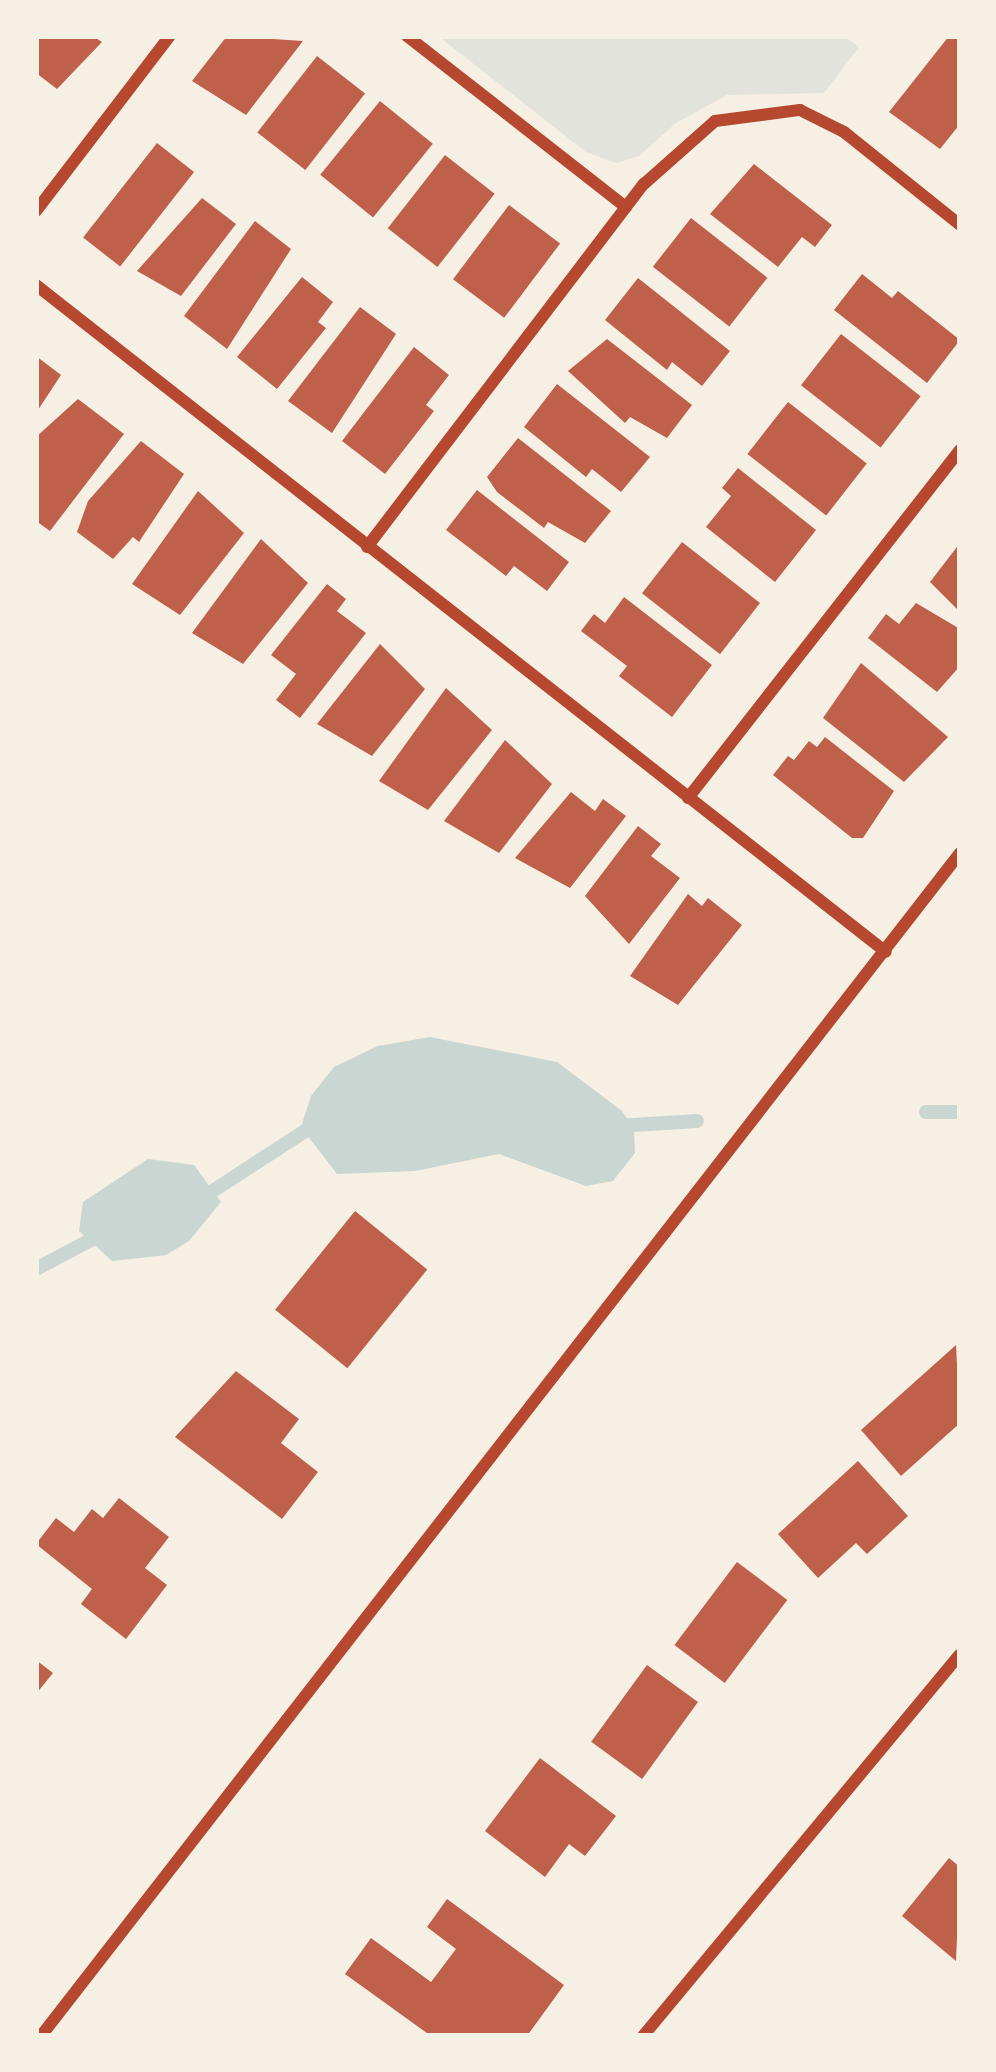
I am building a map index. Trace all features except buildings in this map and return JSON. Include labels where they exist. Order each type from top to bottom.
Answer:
[{"type":"street","points":[[36,211],[170,36]]},
{"type":"street","points":[[407,36],[626,207]]},
{"type":"street","points":[[367,547],[626,207],[715,122],[800,110],[844,132],[960,225]]},
{"type":"street","points":[[36,285],[886,952]]},
{"type":"street","points":[[688,798],[960,450]]},
{"type":"street","points":[[40,2036],[960,853]]},
{"type":"street","points":[[643,2036],[960,1654]]},
{"type":"shaded area","points":[[438,36],[844,36],[859,47],[824,93],[727,95],[676,123],[639,156],[616,163],[586,152]]},
{"type":"shaded area","points":[[430,1037],[557,1062],[622,1111],[634,1129],[635,1153],[613,1181],[586,1186],[499,1154],[415,1171],[337,1174],[301,1127],[311,1096],[334,1067],[378,1046]]},
{"type":"shaded area","points":[[148,1159],[194,1165],[221,1202],[189,1241],[166,1255],[112,1261],[79,1231],[83,1202]]},
{"type":"waterway","points":[[926,1112],[960,1112]]},
{"type":"waterway","points":[[617,1126],[697,1121]]},
{"type":"waterway","points":[[205,1196],[316,1124]]},
{"type":"waterway","points":[[36,1269],[100,1235]]}]
